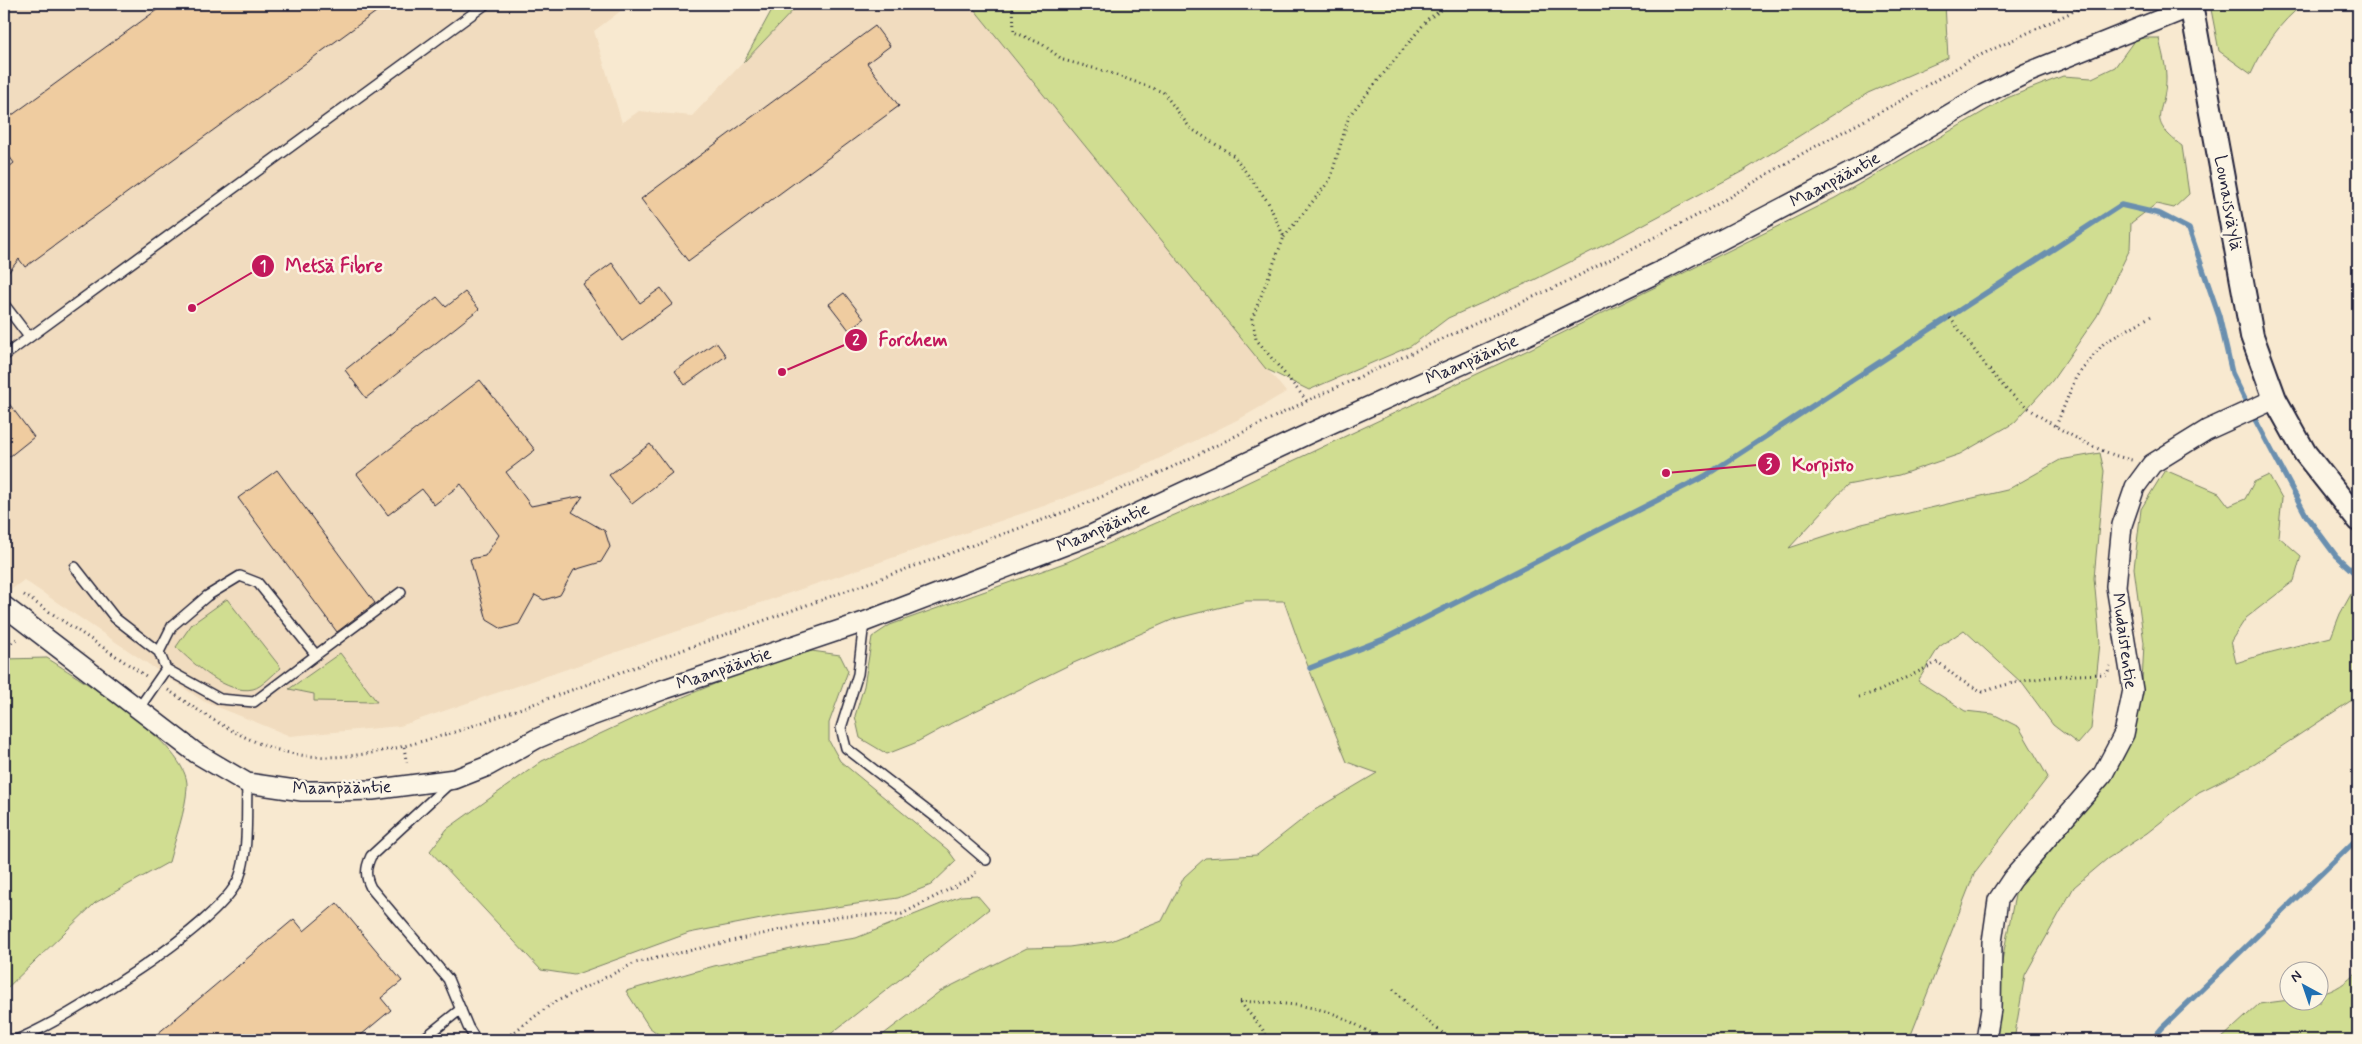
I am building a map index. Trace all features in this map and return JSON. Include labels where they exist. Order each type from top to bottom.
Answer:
[{"type":"street","name":"Lounaisväylä","points":[[2191,5],[2252,336],[2275,398],[2305,453],[2358,520]]},
{"type":"street","name":"Maanpääntie","points":[[4,606],[196,753],[247,782],[302,792],[382,789],[455,778],[488,766],[536,738],[583,719],[665,689],[864,622],[1089,536],[1523,337],[1665,269],[1854,171],[1982,95],[2027,73],[2191,5]]},
{"type":"street","name":"Mudaistentie","points":[[1986,1040],[1991,1009],[1992,942],[1998,900],[2012,879],[2103,774],[2124,734],[2133,690],[2116,586],[2122,524],[2136,487],[2152,464],[2207,430],[2275,398]]},
{"type":"lane","points":[[4,356],[486,4]]},
{"type":"lane","points":[[4,304],[29,338]]},
{"type":"lane","points":[[75,567],[115,618],[158,652],[166,669],[220,699],[254,702],[401,592]]},
{"type":"lane","points":[[158,652],[172,626],[207,596],[240,576],[258,582],[316,655]]},
{"type":"lane","points":[[864,622],[858,674],[841,728],[846,748],[938,819],[986,860]]},
{"type":"lane","points":[[139,708],[166,669]]},
{"type":"lane","points":[[455,778],[371,856],[367,865],[366,876],[371,888],[448,979],[476,1040]]},
{"type":"lane","points":[[16,1040],[33,1034],[103,993],[159,954],[228,897],[240,877],[244,849],[247,782]]},
{"type":"lane","points":[[422,1040],[461,1009]]},
{"type":"path","points":[[1013,4],[1014,32],[1042,44],[1064,60],[1108,72],[1163,92],[1190,128],[1234,156],[1268,202],[1284,237]]},
{"type":"path","points":[[1307,401],[1256,339],[1252,319],[1284,237],[1330,180],[1349,116],[1428,19],[1450,4]]},
{"type":"path","points":[[22,594],[241,735],[278,750],[309,756],[345,756],[404,747],[460,730],[1067,511],[1164,470],[1307,401],[1566,282],[1686,221],[1970,60],[2089,4]]},
{"type":"path","points":[[2056,426],[2076,376],[2104,343],[2153,315]]},
{"type":"path","points":[[1950,318],[2006,389],[2041,417],[2084,442],[2126,459],[2152,464]]},
{"type":"path","points":[[4,583],[16,590]]},
{"type":"path","points":[[1859,697],[1878,691],[1938,662],[1960,680],[1983,692],[2014,681],[2052,676],[2107,674],[2123,638]]},
{"type":"path","points":[[503,1040],[553,1003],[634,963],[842,916],[902,914],[969,879],[986,860]]},
{"type":"path","points":[[1392,989],[1449,1038],[1430,1040]]},
{"type":"path","points":[[1268,1040],[1262,1026],[1246,1011],[1240,1001],[1324,1010],[1339,1016],[1374,1036],[1388,1040]]},
{"type":"shaded area","points":[[4,4],[630,4],[594,31],[622,123],[639,111],[692,116],[799,4],[970,4],[1286,392],[1243,417],[1132,472],[1044,506],[400,726],[290,736],[203,701],[24,580],[4,595]]},
{"type":"green space","points":[[775,4],[799,4],[743,63]]},
{"type":"green space","points":[[970,4],[1945,4],[1948,58],[1868,93],[1743,171],[1618,238],[1534,280],[1448,318],[1411,346],[1309,390],[1266,369]]},
{"type":"green space","points":[[2210,4],[2304,4],[2287,18],[2273,36],[2251,74],[2219,51]]},
{"type":"green space","points":[[2136,38],[2159,38],[2166,77],[2160,121],[2170,136],[2182,146],[2189,194],[2174,208],[2156,204],[2131,223],[2130,249],[2097,316],[2052,381],[2014,423],[1960,454],[1899,475],[1847,485],[1789,548],[1862,524],[2007,490],[2060,460],[2100,453],[2104,471],[2094,578],[2100,643],[2091,729],[2078,744],[2053,725],[2022,683],[1964,630],[1939,647],[1918,681],[1965,711],[1993,714],[2019,727],[2048,777],[1975,872],[1909,1040],[876,1040],[939,992],[1027,948],[1069,947],[1111,941],[1162,921],[1184,877],[1205,858],[1257,855],[1313,811],[1377,773],[1347,762],[1301,649],[1284,601],[1246,601],[1174,619],[1069,665],[959,719],[915,743],[887,754],[860,738],[855,716],[864,686],[872,637],[890,625],[1067,562],[1227,492],[1526,351],[1835,198],[2007,98],[2063,76],[2092,78],[2115,67]]},
{"type":"green space","points":[[2165,470],[2219,493],[2229,506],[2245,499],[2254,482],[2269,475],[2282,498],[2278,536],[2301,556],[2294,581],[2246,618],[2231,641],[2236,663],[2331,637],[2340,614],[2355,587],[2358,588],[2358,696],[2255,764],[2199,792],[2147,833],[2107,859],[2074,887],[2025,975],[2014,1040],[1991,1040],[1997,986],[2017,885],[2064,831],[2124,756],[2141,702],[2144,643],[2134,568],[2141,509]]},
{"type":"green space","points":[[227,599],[281,668],[264,683],[253,689],[243,690],[222,683],[192,662],[176,647],[192,624]]},
{"type":"green space","points":[[812,651],[840,655],[848,671],[829,723],[829,741],[840,761],[948,850],[956,861],[931,885],[898,898],[787,914],[689,933],[574,975],[541,970],[430,851],[447,829],[542,761],[647,712],[753,668]]},
{"type":"green space","points":[[340,653],[377,702],[314,701],[314,694],[289,689]]},
{"type":"green space","points":[[47,658],[107,697],[153,733],[171,752],[183,770],[187,787],[186,796],[169,862],[95,903],[4,991],[4,659]]},
{"type":"green space","points":[[977,895],[989,909],[823,1040],[666,1040],[649,1027],[626,991],[714,966],[805,946],[856,938],[961,896]]},
{"type":"green space","points":[[2358,971],[2358,1040],[2220,1040],[2259,1004],[2280,1001],[2280,1012],[2330,1012],[2330,991],[2350,979]]},
{"type":"building","points":[[165,4],[387,4],[25,267],[19,259],[4,278],[4,171],[14,163],[4,149],[4,121]]},
{"type":"building","points":[[875,26],[890,46],[867,63],[899,106],[688,261],[641,199]]},
{"type":"building","points":[[612,263],[640,303],[661,288],[673,304],[622,341],[583,284]]},
{"type":"building","points":[[465,292],[479,309],[366,398],[345,370],[437,297],[446,307]]},
{"type":"building","points":[[844,293],[864,319],[849,330],[829,304]]},
{"type":"building","points":[[716,342],[726,356],[685,385],[675,371]]},
{"type":"building","points":[[480,380],[535,450],[506,472],[531,506],[583,496],[572,512],[605,531],[610,547],[601,562],[574,570],[560,595],[544,600],[535,595],[519,624],[502,629],[487,620],[470,559],[485,556],[499,535],[461,484],[434,505],[422,489],[388,515],[357,474]]},
{"type":"building","points":[[4,397],[34,437],[4,461]]},
{"type":"building","points":[[650,444],[672,473],[632,504],[609,475]]},
{"type":"building","points":[[277,470],[375,603],[337,632],[238,498]]},
{"type":"building","points":[[337,903],[402,981],[381,998],[391,1010],[355,1040],[150,1040],[294,919],[304,931]]},
{"type":"waterway","points":[[1310,668],[1384,639],[1705,476],[2121,205],[2160,214],[2189,229],[2219,316],[2232,373],[2250,410],[2307,517],[2336,556],[2358,576]]},
{"type":"waterway","points":[[2152,1040],[2162,1028],[2358,838]]},
{"type":"place","name":"Metsä Fibre","points":[[192,308]]},
{"type":"place","name":"Forchem","points":[[782,372]]},
{"type":"place","name":"Korpisto","points":[[1666,473]]}]
